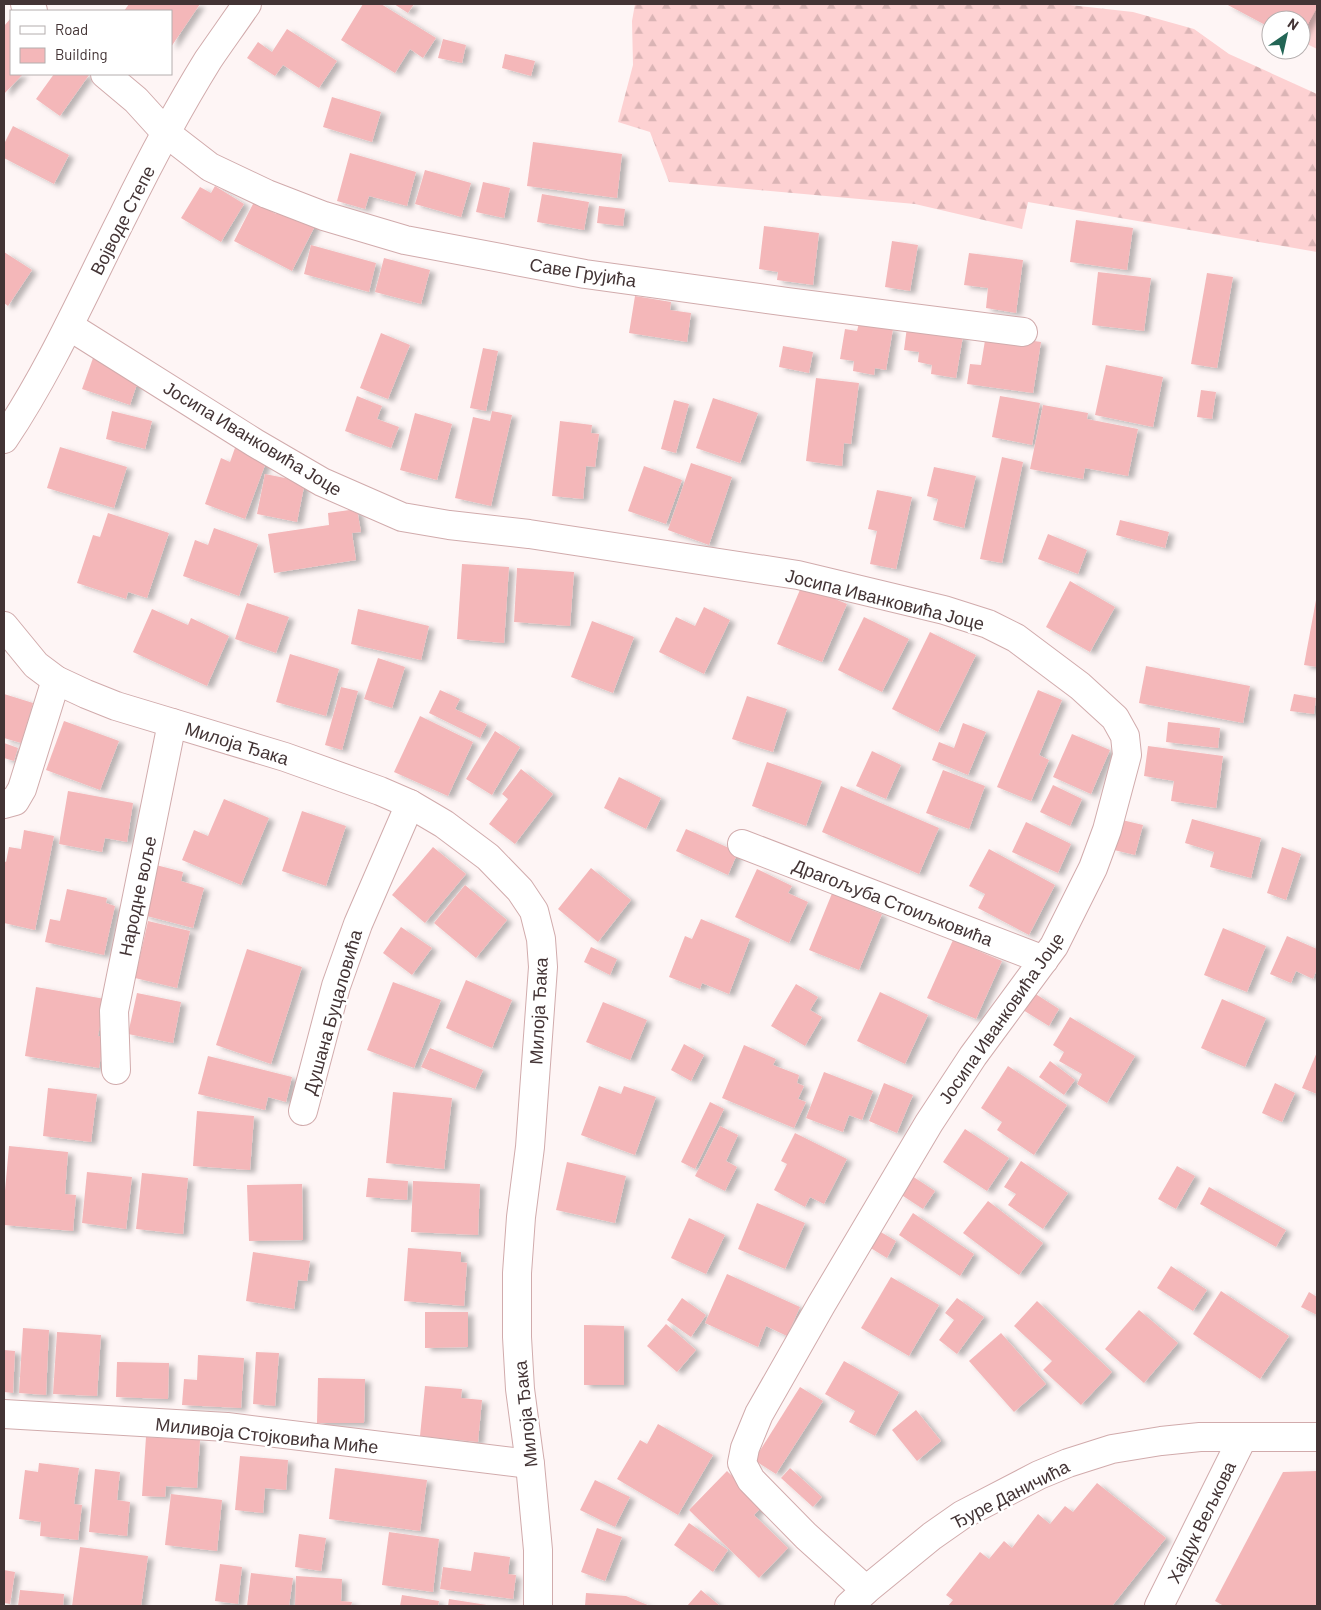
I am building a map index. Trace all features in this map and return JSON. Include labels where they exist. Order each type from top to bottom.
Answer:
[{"type":"street","name":"Војводе Степе","points":[[4,439],[29,400],[69,326],[166,133],[208,60],[247,4]]},
{"type":"street","name":"Саве Грујића","points":[[106,75],[136,100],[166,133],[210,167],[267,194],[324,216],[405,240],[585,274],[1023,332]]},
{"type":"street","name":"Јосипа Иванковића Јоце","points":[[69,326],[246,437],[322,482],[402,517],[449,525],[538,535],[798,575],[944,610],[988,624],[1016,638],[1080,686],[1115,718],[1125,736],[1127,755],[1105,838],[1093,868],[1061,933],[1044,960],[973,1056],[929,1123],[820,1305],[759,1414],[744,1448],[742,1464],[751,1480],[806,1536],[858,1598]]},
{"type":"street","name":"Милоја Ђака","points":[[4,626],[36,665],[56,680],[116,706],[285,757],[380,791],[410,804],[468,841],[505,873],[520,890],[534,911],[541,939],[543,967],[530,1147],[521,1216],[517,1337],[520,1389],[530,1464],[538,1550],[538,1606]]},
{"type":"street","points":[[4,804],[14,800],[22,789],[56,680]]},
{"type":"street","name":"Народне воље","points":[[116,1070],[114,1010],[172,723]]},
{"type":"street","name":"Душана Буцаловића","points":[[303,1111],[336,986],[358,924],[410,804]]},
{"type":"street","name":"Драгољуба Стоиљковића","points":[[742,844],[1044,960]]},
{"type":"street","name":"Миливоја Стојковића Миће","points":[[4,1414],[227,1427],[530,1464]]},
{"type":"street","name":"Ђуре Даничића","points":[[858,1598],[932,1536],[962,1515],[1039,1475],[1068,1463],[1112,1449],[1200,1437],[1317,1438]]},
{"type":"street","name":"Хајдук Вељкова","points":[[1159,1606],[1243,1437]]},
{"type":"green space","points":[[635,4],[1061,4],[1133,12],[1194,29],[1229,54],[1317,94],[1317,252],[1028,202],[1022,229],[915,204],[669,182],[650,132],[618,122],[633,65],[632,21]]},
{"type":"green space","points":[[1227,4],[1317,4],[1317,49],[1311,46],[1311,10],[1261,10],[1261,21]]},
{"type":"building","points":[[129,4],[200,4],[172,46],[172,10],[125,10]]},
{"type":"building","points":[[363,4],[381,4],[436,38],[423,58],[410,49],[395,73],[341,40]]},
{"type":"building","points":[[394,4],[414,4],[408,13]]},
{"type":"building","points":[[1226,4],[1317,4],[1311,18],[1311,10],[1261,10],[1261,23]]},
{"type":"building","points":[[10,19],[10,75],[22,75],[4,94],[4,26]]},
{"type":"building","points":[[287,29],[337,61],[319,88],[283,65],[275,76],[247,58],[258,42],[272,52]]},
{"type":"building","points":[[443,39],[466,45],[462,63],[438,58]]},
{"type":"building","points":[[505,54],[535,61],[531,76],[502,68]]},
{"type":"building","points":[[53,75],[89,75],[60,116],[36,99]]},
{"type":"building","points":[[332,97],[381,112],[372,142],[323,127]]},
{"type":"building","points":[[13,126],[69,155],[54,184],[4,158],[4,144]]},
{"type":"building","points":[[533,142],[622,154],[617,198],[527,186]]},
{"type":"building","points":[[350,153],[416,172],[407,206],[369,196],[365,209],[337,201]]},
{"type":"building","points":[[425,170],[471,183],[461,217],[415,204]]},
{"type":"building","points":[[483,182],[510,188],[504,218],[476,212]]},
{"type":"building","points":[[215,186],[244,204],[221,242],[181,218],[200,187],[211,193]]},
{"type":"building","points":[[542,194],[589,202],[584,230],[537,222]]},
{"type":"building","points":[[254,202],[276,214],[280,206],[316,224],[292,271],[234,241]]},
{"type":"building","points":[[599,206],[625,209],[623,226],[597,223]]},
{"type":"building","points":[[1076,220],[1133,228],[1127,270],[1070,262]]},
{"type":"building","points":[[764,226],[819,233],[813,285],[777,280],[778,272],[759,269]]},
{"type":"building","points":[[892,241],[918,245],[910,291],[885,287]]},
{"type":"building","points":[[311,245],[376,263],[369,292],[304,274]]},
{"type":"building","points":[[4,252],[32,270],[8,306],[4,303]]},
{"type":"building","points":[[969,253],[1023,260],[1016,313],[986,308],[988,288],[964,285]]},
{"type":"building","points":[[384,258],[430,270],[421,304],[375,292]]},
{"type":"building","points":[[1098,272],[1151,278],[1144,331],[1092,325]]},
{"type":"building","points":[[1207,273],[1233,277],[1217,368],[1191,364]]},
{"type":"building","points":[[635,296],[671,302],[670,310],[691,313],[687,342],[629,333]]},
{"type":"building","points":[[859,323],[893,329],[886,370],[875,368],[874,375],[853,371],[854,361],[840,359],[845,329],[857,331]]},
{"type":"building","points":[[907,327],[963,336],[956,378],[931,374],[932,365],[918,362],[919,352],[904,350]]},
{"type":"building","points":[[381,333],[410,345],[388,399],[360,388]]},
{"type":"building","points":[[986,334],[1041,342],[1033,393],[967,384],[970,364],[981,365]]},
{"type":"building","points":[[783,346],[813,352],[809,373],[779,367]]},
{"type":"building","points":[[483,348],[498,351],[486,411],[470,408]]},
{"type":"building","points":[[93,358],[140,375],[130,405],[82,389]]},
{"type":"building","points":[[1106,365],[1163,377],[1153,427],[1095,415]]},
{"type":"building","points":[[816,378],[859,383],[851,444],[844,443],[842,466],[806,461]]},
{"type":"building","points":[[1201,390],[1216,392],[1212,419],[1197,417]]},
{"type":"building","points":[[357,396],[382,406],[377,419],[399,427],[391,448],[345,431]]},
{"type":"building","points":[[1000,396],[1040,403],[1032,445],[992,437]]},
{"type":"building","points":[[713,398],[758,413],[740,463],[696,448]]},
{"type":"building","points":[[674,400],[689,404],[676,453],[661,449]]},
{"type":"building","points":[[1043,405],[1088,413],[1087,419],[1138,429],[1128,476],[1085,468],[1083,479],[1030,469]]},
{"type":"building","points":[[112,411],[152,421],[145,449],[106,439]]},
{"type":"building","points":[[492,411],[512,415],[491,506],[455,498],[473,417],[490,421]]},
{"type":"building","points":[[415,413],[452,424],[437,480],[400,470]]},
{"type":"building","points":[[560,421],[592,425],[591,433],[599,434],[595,467],[586,466],[583,499],[552,496]]},
{"type":"building","points":[[236,445],[268,457],[245,519],[205,504],[221,458],[230,462]]},
{"type":"building","points":[[60,447],[127,467],[114,508],[47,488]]},
{"type":"building","points":[[1002,457],[1023,462],[1002,563],[980,559]]},
{"type":"building","points":[[691,463],[732,477],[709,545],[668,530]]},
{"type":"building","points":[[644,466],[682,480],[666,524],[628,511]]},
{"type":"building","points":[[934,467],[976,476],[964,528],[933,520],[938,499],[927,496]]},
{"type":"building","points":[[265,474],[305,482],[297,522],[257,514]]},
{"type":"building","points":[[877,490],[912,497],[896,569],[870,564],[877,531],[868,529]]},
{"type":"building","points":[[357,509],[361,532],[352,533],[356,560],[274,573],[268,534],[329,525],[328,513]]},
{"type":"building","points":[[108,513],[169,533],[147,598],[128,592],[126,599],[77,583],[93,535],[100,537]]},
{"type":"building","points":[[1120,520],[1169,532],[1165,548],[1116,535]]},
{"type":"building","points":[[214,528],[258,544],[239,596],[183,576],[195,540],[208,545]]},
{"type":"building","points":[[1048,534],[1087,550],[1078,574],[1038,559]]},
{"type":"building","points":[[462,564],[509,567],[504,643],[457,639]]},
{"type":"building","points":[[517,568],[574,572],[570,626],[514,622]]},
{"type":"building","points":[[1070,581],[1115,607],[1090,652],[1046,627]]},
{"type":"building","points":[[802,585],[847,604],[822,662],[777,644]]},
{"type":"building","points":[[1317,600],[1317,667],[1304,665]]},
{"type":"building","points":[[247,603],[289,617],[276,653],[235,639]]},
{"type":"building","points":[[704,607],[730,620],[704,674],[659,652],[676,617],[695,626]]},
{"type":"building","points":[[152,609],[188,625],[191,618],[229,636],[207,686],[133,652]]},
{"type":"building","points":[[358,609],[429,626],[421,660],[351,644]]},
{"type":"building","points":[[864,617],[909,639],[882,692],[838,670]]},
{"type":"building","points":[[592,621],[634,637],[613,693],[571,677]]},
{"type":"building","points":[[930,632],[976,655],[938,732],[892,709]]},
{"type":"building","points":[[290,654],[339,669],[326,716],[276,702]]},
{"type":"building","points":[[378,658],[405,667],[392,708],[364,699]]},
{"type":"building","points":[[1146,666],[1250,686],[1243,723],[1139,703]]},
{"type":"building","points":[[341,687],[358,691],[342,750],[325,745]]},
{"type":"building","points":[[440,690],[460,699],[455,709],[487,724],[480,738],[429,713]]},
{"type":"building","points":[[1038,690],[1062,700],[1039,755],[1049,760],[1031,801],[997,787]]},
{"type":"building","points":[[4,694],[33,703],[21,743],[4,738]]},
{"type":"building","points":[[1294,694],[1316,698],[1314,714],[1290,711]]},
{"type":"building","points":[[747,696],[787,709],[773,752],[732,739]]},
{"type":"building","points":[[420,716],[473,742],[448,796],[394,772]]},
{"type":"building","points":[[64,721],[119,741],[100,790],[46,770]]},
{"type":"building","points":[[1168,722],[1220,728],[1218,748],[1166,742]]},
{"type":"building","points":[[963,723],[986,732],[968,775],[932,760],[939,742],[954,748]]},
{"type":"building","points":[[495,731],[520,747],[492,795],[466,779]]},
{"type":"building","points":[[1072,734],[1110,750],[1091,794],[1053,777]]},
{"type":"building","points":[[4,743],[18,748],[14,761],[4,758]]},
{"type":"building","points":[[1148,746],[1223,756],[1216,808],[1171,801],[1174,781],[1144,776]]},
{"type":"building","points":[[872,751],[901,765],[886,799],[856,786]]},
{"type":"building","points":[[767,762],[822,781],[806,826],[752,806]]},
{"type":"building","points":[[521,769],[553,794],[515,844],[489,824],[508,799],[502,794]]},
{"type":"building","points":[[943,770],[985,786],[969,829],[926,813]]},
{"type":"building","points":[[619,777],[661,798],[646,829],[604,808]]},
{"type":"building","points":[[1053,785],[1082,799],[1070,826],[1040,812]]},
{"type":"building","points":[[841,786],[939,828],[919,874],[822,832]]},
{"type":"building","points":[[68,791],[133,803],[127,842],[105,838],[102,852],[59,844]]},
{"type":"building","points":[[224,799],[269,818],[241,885],[182,860],[194,830],[208,836]]},
{"type":"building","points":[[302,811],[346,826],[326,886],[282,871]]},
{"type":"building","points":[[1192,819],[1261,838],[1251,878],[1210,867],[1214,852],[1185,843]]},
{"type":"building","points":[[1122,820],[1143,825],[1135,855],[1114,850]]},
{"type":"building","points":[[1026,822],[1071,844],[1058,873],[1012,852]]},
{"type":"building","points":[[686,829],[738,852],[728,875],[676,851]]},
{"type":"building","points":[[24,830],[54,836],[35,930],[4,923],[4,861],[6,862],[9,847],[21,849]]},
{"type":"building","points":[[433,847],[466,874],[425,923],[392,895]]},
{"type":"building","points":[[1282,847],[1301,854],[1286,900],[1267,893]]},
{"type":"building","points":[[989,849],[1055,885],[1029,935],[978,908],[985,894],[969,886]]},
{"type":"building","points":[[156,865],[183,872],[181,881],[204,888],[193,928],[143,915]]},
{"type":"building","points":[[591,868],[631,900],[598,942],[558,909]]},
{"type":"building","points":[[757,869],[792,886],[788,893],[808,902],[789,943],[735,917]]},
{"type":"building","points":[[465,885],[507,920],[476,958],[434,923]]},
{"type":"building","points":[[835,886],[869,900],[866,908],[882,914],[859,970],[809,950]]},
{"type":"building","points":[[67,889],[107,898],[106,903],[115,906],[104,955],[45,942],[50,919],[60,921]]},
{"type":"building","points":[[701,919],[750,939],[729,994],[702,983],[700,989],[669,977],[685,936],[692,939]]},
{"type":"building","points":[[148,921],[190,931],[177,988],[135,978]]},
{"type":"building","points":[[401,927],[432,948],[412,975],[383,953]]},
{"type":"building","points":[[1223,928],[1266,946],[1247,992],[1204,975]]},
{"type":"building","points":[[1287,936],[1317,949],[1317,969],[1313,979],[1296,971],[1291,983],[1270,974]]},
{"type":"building","points":[[953,940],[1002,961],[976,1019],[927,998]]},
{"type":"building","points":[[591,947],[617,959],[610,975],[584,962]]},
{"type":"building","points":[[247,949],[302,967],[271,1064],[216,1045]]},
{"type":"building","points":[[466,980],[512,1000],[492,1048],[446,1028]]},
{"type":"building","points":[[393,982],[441,1000],[414,1068],[367,1050]]},
{"type":"building","points":[[796,984],[818,997],[810,1010],[822,1017],[805,1046],[771,1026]]},
{"type":"building","points":[[36,987],[105,999],[98,1036],[104,1037],[99,1068],[25,1056]]},
{"type":"building","points":[[880,992],[928,1015],[905,1064],[857,1041]]},
{"type":"building","points":[[137,993],[181,1002],[173,1043],[128,1034]]},
{"type":"building","points":[[1034,993],[1059,1009],[1049,1026],[1023,1010]]},
{"type":"building","points":[[1222,999],[1266,1018],[1245,1067],[1201,1048]]},
{"type":"building","points":[[603,1002],[647,1020],[630,1060],[586,1042]]},
{"type":"building","points":[[1070,1017],[1135,1056],[1107,1103],[1077,1084],[1082,1074],[1059,1061],[1064,1052],[1053,1045]]},
{"type":"building","points":[[684,1044],[704,1055],[691,1081],[671,1070]]},
{"type":"building","points":[[744,1045],[776,1059],[773,1065],[799,1075],[797,1083],[804,1086],[798,1099],[806,1102],[794,1128],[722,1098]]},
{"type":"building","points":[[430,1048],[483,1070],[475,1089],[421,1067]]},
{"type":"building","points":[[1317,1052],[1317,1094],[1302,1088]]},
{"type":"building","points":[[208,1056],[292,1077],[286,1102],[268,1097],[265,1110],[198,1094]]},
{"type":"building","points":[[1050,1061],[1075,1080],[1064,1095],[1039,1077]]},
{"type":"building","points":[[1008,1066],[1067,1105],[1034,1155],[997,1130],[1002,1122],[981,1108]]},
{"type":"building","points":[[824,1072],[873,1091],[862,1120],[849,1115],[843,1132],[806,1118]]},
{"type":"building","points":[[884,1083],[913,1095],[897,1133],[869,1121]]},
{"type":"building","points":[[1275,1083],[1295,1093],[1282,1122],[1262,1113]]},
{"type":"building","points":[[599,1086],[621,1094],[624,1086],[656,1097],[635,1155],[581,1135]]},
{"type":"building","points":[[48,1088],[97,1094],[91,1142],[43,1136]]},
{"type":"building","points":[[393,1092],[452,1098],[444,1169],[386,1163]]},
{"type":"building","points":[[710,1102],[724,1109],[695,1169],[681,1162]]},
{"type":"building","points":[[197,1111],[254,1116],[250,1170],[193,1166]]},
{"type":"building","points":[[720,1126],[738,1135],[726,1161],[737,1167],[725,1191],[695,1176]]},
{"type":"building","points":[[965,1129],[1009,1158],[987,1191],[943,1162]]},
{"type":"building","points":[[795,1133],[847,1159],[824,1204],[810,1197],[805,1207],[774,1190],[787,1164],[781,1161]]},
{"type":"building","points":[[9,1146],[68,1152],[65,1194],[76,1195],[73,1231],[4,1225]]},
{"type":"building","points":[[1021,1161],[1068,1193],[1043,1229],[1008,1205],[1016,1194],[1004,1187]]},
{"type":"building","points":[[567,1162],[626,1176],[615,1223],[556,1210]]},
{"type":"building","points":[[1177,1166],[1195,1176],[1176,1209],[1158,1199]]},
{"type":"building","points":[[87,1172],[132,1177],[126,1229],[82,1223]]},
{"type":"building","points":[[142,1173],[188,1178],[183,1234],[136,1229]]},
{"type":"building","points":[[912,1176],[935,1191],[923,1209],[900,1194]]},
{"type":"building","points":[[368,1178],[408,1181],[407,1200],[366,1197]]},
{"type":"building","points":[[413,1181],[480,1184],[478,1235],[411,1232]]},
{"type":"building","points":[[302,1184],[303,1240],[249,1241],[247,1185]]},
{"type":"building","points":[[1209,1187],[1286,1230],[1276,1247],[1200,1204]]},
{"type":"building","points":[[988,1201],[1043,1243],[1019,1275],[963,1233]]},
{"type":"building","points":[[757,1203],[805,1223],[785,1269],[738,1249]]},
{"type":"building","points":[[913,1213],[974,1254],[960,1276],[899,1235]]},
{"type":"building","points":[[689,1218],[725,1235],[706,1274],[671,1258]]},
{"type":"building","points":[[879,1231],[896,1241],[887,1258],[869,1247]]},
{"type":"building","points":[[408,1248],[461,1252],[461,1262],[467,1263],[464,1306],[404,1301]]},
{"type":"building","points":[[253,1252],[310,1261],[307,1281],[298,1280],[294,1309],[246,1301]]},
{"type":"building","points":[[1171,1266],[1207,1290],[1193,1311],[1157,1288]]},
{"type":"building","points":[[727,1274],[800,1307],[787,1336],[766,1326],[758,1347],[705,1323]]},
{"type":"building","points":[[891,1277],[939,1305],[909,1356],[861,1328]]},
{"type":"building","points":[[1221,1291],[1289,1336],[1260,1379],[1193,1334]]},
{"type":"building","points":[[1309,1292],[1317,1297],[1317,1315],[1301,1307]]},
{"type":"building","points":[[682,1298],[706,1315],[691,1337],[667,1320]]},
{"type":"building","points":[[957,1298],[984,1317],[957,1354],[939,1340],[954,1320],[945,1313]]},
{"type":"building","points":[[1037,1301],[1112,1372],[1081,1405],[1043,1370],[1052,1361],[1014,1326]]},
{"type":"building","points":[[1139,1310],[1178,1343],[1144,1383],[1105,1349]]},
{"type":"building","points":[[425,1312],[468,1312],[468,1347],[425,1348]]},
{"type":"building","points":[[666,1324],[696,1350],[677,1372],[647,1346]]},
{"type":"building","points":[[584,1325],[624,1326],[624,1385],[584,1385]]},
{"type":"building","points":[[23,1328],[49,1330],[46,1395],[19,1393]]},
{"type":"building","points":[[57,1332],[101,1335],[97,1396],[53,1394]]},
{"type":"building","points":[[1001,1333],[1046,1384],[1014,1412],[969,1361]]},
{"type":"building","points":[[4,1350],[15,1351],[13,1393],[4,1392]]},
{"type":"building","points":[[256,1352],[279,1353],[275,1406],[253,1404]]},
{"type":"building","points":[[198,1355],[244,1358],[241,1408],[182,1405],[184,1379],[197,1380]]},
{"type":"building","points":[[844,1361],[899,1392],[875,1436],[849,1422],[855,1411],[825,1394]]},
{"type":"building","points":[[117,1362],[169,1363],[168,1399],[116,1397]]},
{"type":"building","points":[[318,1378],[365,1379],[364,1423],[317,1423]]},
{"type":"building","points":[[425,1386],[462,1389],[461,1398],[482,1400],[478,1442],[420,1436]]},
{"type":"building","points":[[800,1387],[823,1401],[776,1474],[754,1460]]},
{"type":"building","points":[[916,1410],[941,1441],[917,1461],[892,1430]]},
{"type":"building","points":[[658,1424],[713,1455],[678,1515],[617,1479],[640,1440],[647,1444]]},
{"type":"building","points":[[146,1437],[200,1440],[197,1488],[166,1486],[165,1497],[142,1496]]},
{"type":"building","points":[[240,1456],[288,1460],[286,1490],[265,1488],[263,1513],[235,1510]]},
{"type":"building","points":[[39,1463],[79,1468],[74,1504],[82,1505],[78,1540],[40,1536],[41,1522],[19,1519],[25,1470],[38,1472]]},
{"type":"building","points":[[335,1468],[427,1480],[420,1531],[329,1519]]},
{"type":"building","points":[[790,1468],[822,1497],[813,1507],[781,1478]]},
{"type":"building","points":[[95,1469],[120,1472],[117,1500],[130,1502],[127,1536],[89,1532]]},
{"type":"building","points":[[727,1471],[763,1506],[754,1515],[788,1548],[759,1578],[689,1510]]},
{"type":"building","points":[[1317,1471],[1317,1606],[1224,1606],[1215,1601],[1283,1472]]},
{"type":"building","points":[[595,1480],[630,1497],[615,1527],[580,1510]]},
{"type":"building","points":[[1097,1483],[1166,1538],[1112,1606],[948,1606],[953,1600],[946,1595],[980,1552],[989,1559],[1004,1541],[1012,1548],[1038,1514],[1050,1524],[1065,1506],[1073,1512]]},
{"type":"building","points":[[171,1494],[222,1500],[217,1551],[165,1545]]},
{"type":"building","points":[[689,1523],[728,1550],[713,1572],[674,1545]]},
{"type":"building","points":[[597,1528],[622,1537],[605,1581],[581,1572]]},
{"type":"building","points":[[389,1532],[439,1539],[433,1592],[382,1585]]},
{"type":"building","points":[[299,1534],[326,1538],[321,1571],[295,1567]]},
{"type":"building","points":[[80,1547],[148,1556],[141,1606],[72,1606]]},
{"type":"building","points":[[474,1552],[510,1557],[508,1574],[516,1575],[513,1599],[440,1589],[443,1567],[471,1571]]},
{"type":"building","points":[[220,1564],[242,1567],[238,1604],[215,1601]]},
{"type":"building","points":[[4,1570],[15,1572],[10,1604],[4,1603]]},
{"type":"building","points":[[251,1573],[293,1578],[289,1606],[247,1606]]},
{"type":"building","points":[[296,1576],[342,1579],[341,1601],[352,1602],[351,1606],[295,1606]]},
{"type":"building","points":[[20,1590],[64,1594],[63,1606],[18,1606]]},
{"type":"building","points":[[701,1590],[720,1606],[687,1606]]},
{"type":"building","points":[[586,1593],[626,1596],[650,1606],[585,1606]]},
{"type":"building","points":[[402,1595],[439,1601],[438,1606],[400,1606]]},
{"type":"building","points":[[449,1599],[487,1605],[487,1606],[448,1606]]}]
